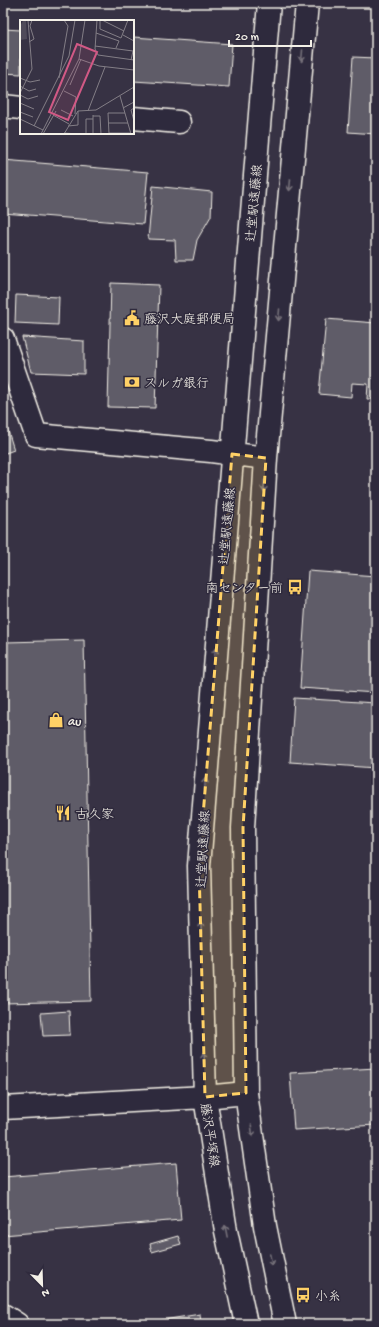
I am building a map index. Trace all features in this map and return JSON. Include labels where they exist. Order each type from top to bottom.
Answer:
[{"type":"street","name":"辻堂駅遠藤線","points":[[205,1097],[199,866],[269,3]]},
{"type":"street","points":[[285,1324],[264,1226],[246,1092],[243,828],[266,458],[307,3]]},
{"type":"street","points":[[3,106],[20,108]]},
{"type":"street","points":[[134,118],[179,122]]},
{"type":"street","points":[[3,339],[36,435],[266,458]]},
{"type":"street","points":[[205,1097],[246,1092]]},
{"type":"street","name":"藤沢平塚線","points":[[3,1108],[205,1097],[226,1231],[246,1324]]},
{"type":"street","points":[[3,1316],[17,1324]]},
{"type":"highlighted area","points":[[232,454],[266,458],[243,828],[246,1093],[205,1097],[199,866]]},
{"type":"building","points":[[3,29],[20,30],[20,74],[3,73]]},
{"type":"building","points":[[134,37],[232,44],[229,87],[134,81]]},
{"type":"building","points":[[353,57],[376,58],[376,134],[348,132]]},
{"type":"building","points":[[3,160],[148,172],[143,224],[3,213]]},
{"type":"building","points":[[153,186],[212,192],[211,216],[197,240],[193,260],[176,260],[175,240],[148,239]]},
{"type":"building","points":[[111,283],[159,285],[155,408],[108,407]]},
{"type":"building","points":[[16,295],[59,297],[58,325],[15,323]]},
{"type":"building","points":[[326,319],[376,323],[376,399],[367,399],[368,384],[352,383],[351,397],[319,394]]},
{"type":"building","points":[[22,337],[84,341],[84,374],[31,372]]},
{"type":"building","points":[[3,415],[14,450],[3,454]]},
{"type":"building","points":[[308,571],[376,576],[376,693],[300,688]]},
{"type":"building","points":[[3,603],[5,603],[6,642],[84,640],[91,1001],[3,1003]]},
{"type":"building","points":[[294,698],[376,703],[376,768],[290,762]]},
{"type":"building","points":[[69,1011],[70,1035],[43,1036],[41,1013]]},
{"type":"building","points":[[376,1068],[376,1125],[294,1130],[290,1073]]},
{"type":"building","points":[[176,1163],[181,1220],[3,1235],[3,1177]]},
{"type":"building","points":[[178,1236],[181,1244],[152,1252],[150,1244]]},
{"type":"building","points":[[200,1314],[201,1324],[139,1324]]},
{"type":"place","name":"藤沢大庭郵便局","points":[[132,318]]},
{"type":"place","name":"スルガ銀行","points":[[132,382]]},
{"type":"place","name":"南センター前","points":[[295,587]]},
{"type":"place","name":"au","points":[[56,720]]},
{"type":"place","name":"古久家","points":[[63,813]]},
{"type":"place","name":"小糸","points":[[303,1295]]}]
